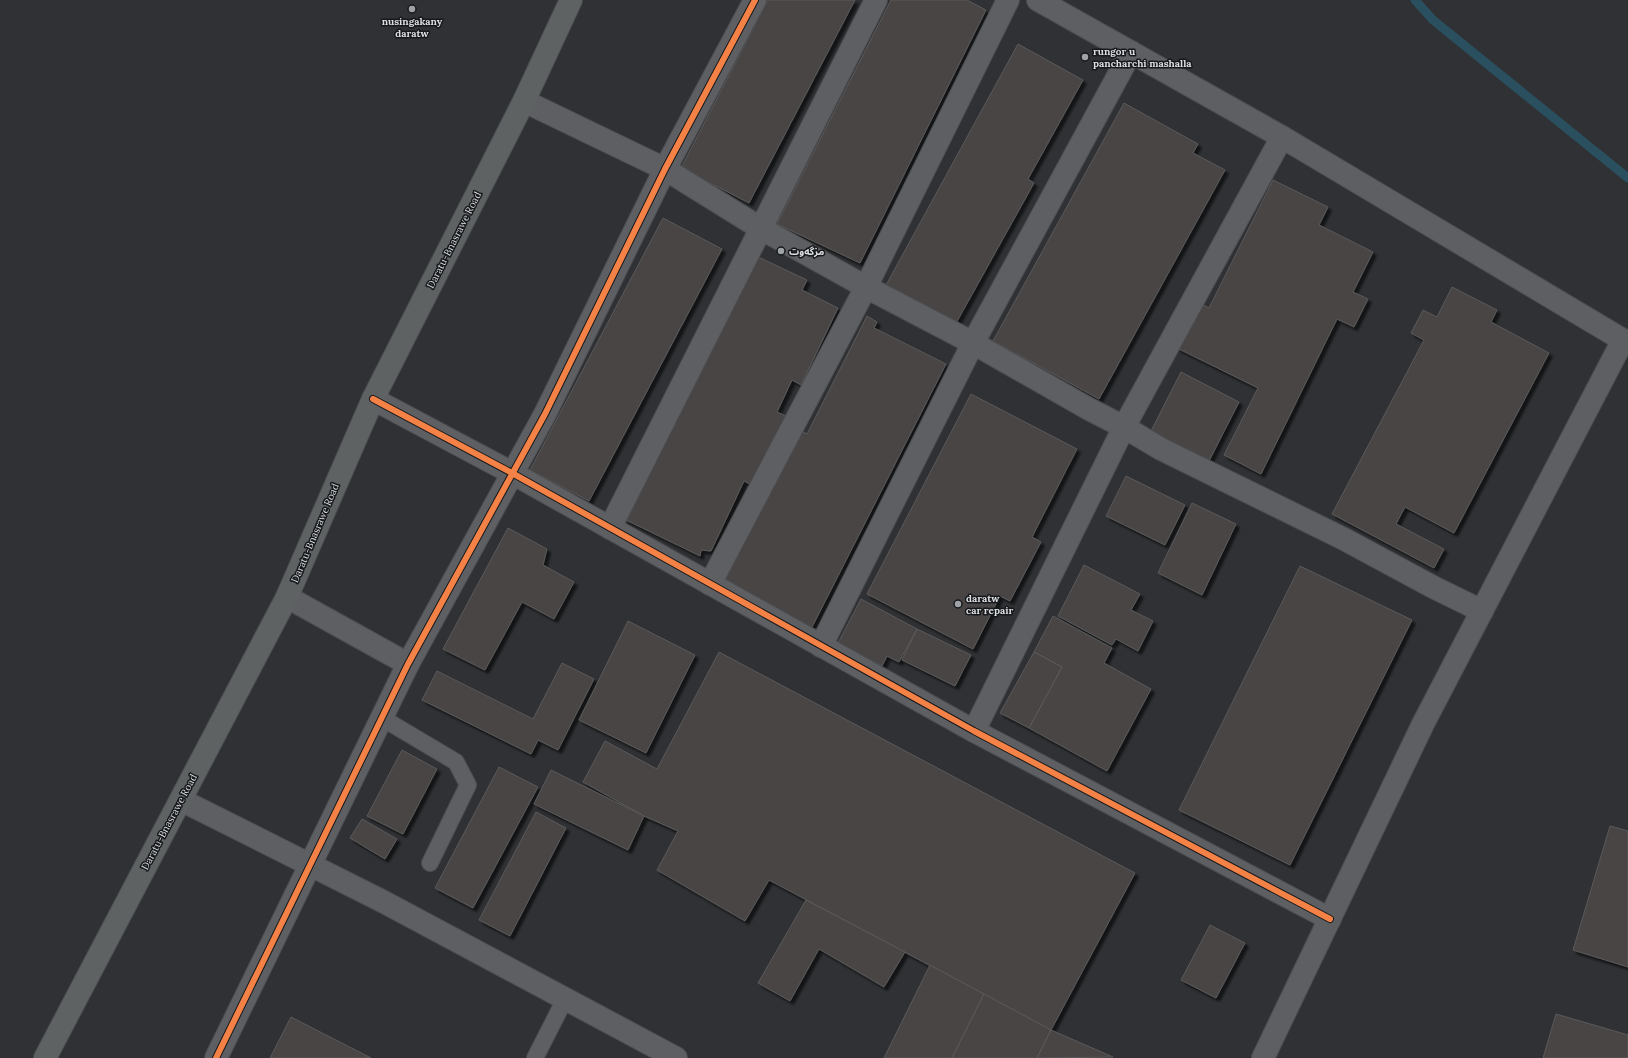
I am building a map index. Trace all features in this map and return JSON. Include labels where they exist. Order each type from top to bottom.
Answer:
[{"type":"street","name":"Daratu-Bnasrawe Road","points":[[45,1058],[287,597],[373,399],[524,101],[571,0]]},
{"type":"street","points":[[216,1058],[408,664],[545,414],[665,169],[756,0]]},
{"type":"street","points":[[610,528],[876,0]]},
{"type":"street","points":[[710,584],[866,287],[1008,0]]},
{"type":"street","points":[[1038,0],[1282,136],[1625,342],[1423,724],[1263,1058]]},
{"type":"street","points":[[821,646],[973,343],[1130,52]]},
{"type":"street","points":[[524,101],[665,169],[760,228],[866,287],[973,343],[1161,449],[1344,539],[1433,587],[1482,611]]},
{"type":"street","points":[[974,731],[1124,427],[1282,136]]},
{"type":"street","points":[[373,399],[512,473],[974,731],[1330,919]]},
{"type":"street","points":[[287,597],[408,664]]},
{"type":"street","points":[[181,800],[384,902],[676,1058]]},
{"type":"lane","points":[[382,718],[456,762],[468,785],[430,863]]},
{"type":"lane","points":[[535,1058],[564,999]]},
{"type":"building","points":[[768,0],[855,0],[749,203],[681,168]]},
{"type":"building","points":[[891,0],[967,0],[986,10],[860,263],[777,224]]},
{"type":"building","points":[[1018,44],[1083,80],[1028,179],[1034,183],[955,325],[885,287]]},
{"type":"building","points":[[1124,103],[1198,144],[1193,153],[1225,170],[1099,399],[993,341]]},
{"type":"building","points":[[1273,180],[1328,207],[1319,225],[1373,252],[1353,292],[1368,299],[1354,327],[1337,319],[1261,474],[1224,455],[1258,388],[1177,348],[1200,303],[1209,308]]},
{"type":"building","points":[[663,218],[722,249],[589,501],[530,470]]},
{"type":"building","points":[[752,254],[807,280],[802,290],[838,308],[801,385],[792,380],[777,412],[788,417],[755,487],[744,481],[711,551],[701,550],[700,556],[624,519]]},
{"type":"building","points":[[1452,287],[1497,310],[1491,322],[1549,353],[1454,533],[1405,507],[1396,524],[1444,549],[1434,568],[1332,514],[1424,340],[1411,333],[1423,310],[1437,317]]},
{"type":"building","points":[[867,316],[877,322],[874,328],[946,364],[811,629],[721,584],[800,430],[807,434]]},
{"type":"building","points":[[1181,372],[1239,402],[1209,461],[1151,431]]},
{"type":"building","points":[[971,394],[1077,449],[1032,537],[1041,542],[1010,601],[1000,596],[973,649],[867,594]]},
{"type":"building","points":[[1126,476],[1185,505],[1165,545],[1106,516]]},
{"type":"building","points":[[1192,503],[1236,524],[1202,595],[1158,573]]},
{"type":"building","points":[[508,528],[547,549],[543,565],[574,582],[554,619],[522,602],[485,670],[443,649]]},
{"type":"building","points":[[1084,565],[1140,594],[1131,610],[1153,621],[1138,651],[1116,639],[1112,645],[1058,616]]},
{"type":"building","points":[[1300,566],[1412,620],[1290,865],[1179,810]]},
{"type":"building","points":[[861,599],[917,629],[899,662],[887,656],[882,666],[838,643]]},
{"type":"building","points":[[1053,616],[1112,648],[1104,663],[1151,689],[1107,771],[1029,728],[1062,667],[1034,652]]},
{"type":"building","points":[[628,621],[695,655],[646,753],[579,720]]},
{"type":"building","points":[[917,629],[971,655],[955,686],[902,660]]},
{"type":"building","points":[[719,652],[1135,873],[1051,1030],[769,880],[745,921],[657,870],[678,831],[644,816],[583,782],[605,741],[657,769]]},
{"type":"building","points":[[1034,652],[1062,667],[1029,728],[1000,713]]},
{"type":"building","points":[[562,663],[594,679],[558,750],[538,740],[531,754],[422,700],[437,671],[533,719]]},
{"type":"building","points":[[402,750],[437,769],[403,834],[367,816]]},
{"type":"building","points":[[499,767],[538,787],[473,908],[435,888]]},
{"type":"building","points":[[551,770],[644,816],[628,850],[534,804]]},
{"type":"building","points":[[536,812],[566,828],[510,936],[479,920]]},
{"type":"building","points":[[362,819],[397,839],[385,859],[350,838]]},
{"type":"building","points":[[1610,826],[1628,831],[1628,967],[1573,950]]},
{"type":"building","points":[[806,900],[905,952],[884,987],[819,949],[790,1001],[758,983]]},
{"type":"building","points":[[1210,925],[1245,943],[1216,998],[1181,980]]},
{"type":"building","points":[[930,965],[984,994],[952,1058],[884,1058]]},
{"type":"building","points":[[984,994],[1051,1030],[1037,1058],[952,1058]]},
{"type":"building","points":[[1556,1014],[1628,1035],[1628,1058],[1543,1058]]},
{"type":"building","points":[[291,1017],[371,1058],[270,1058]]},
{"type":"building","points":[[1051,1030],[1113,1057],[1037,1058]]},
{"type":"waterway","points":[[1415,0],[1433,20],[1628,178]]},
{"type":"cycle path","points":[[216,1058],[408,664],[545,414],[665,169],[755,0]]},
{"type":"cycle path","points":[[373,399],[512,473],[974,731],[1330,919]]},
{"type":"place","name":"nusingakany daratw","points":[[412,9]]},
{"type":"place","name":"rungor u pancharchi mashalla","points":[[1085,57]]},
{"type":"place","name":"مزگەوت","points":[[781,251]]},
{"type":"place","name":"daratw car repair","points":[[958,604]]}]
